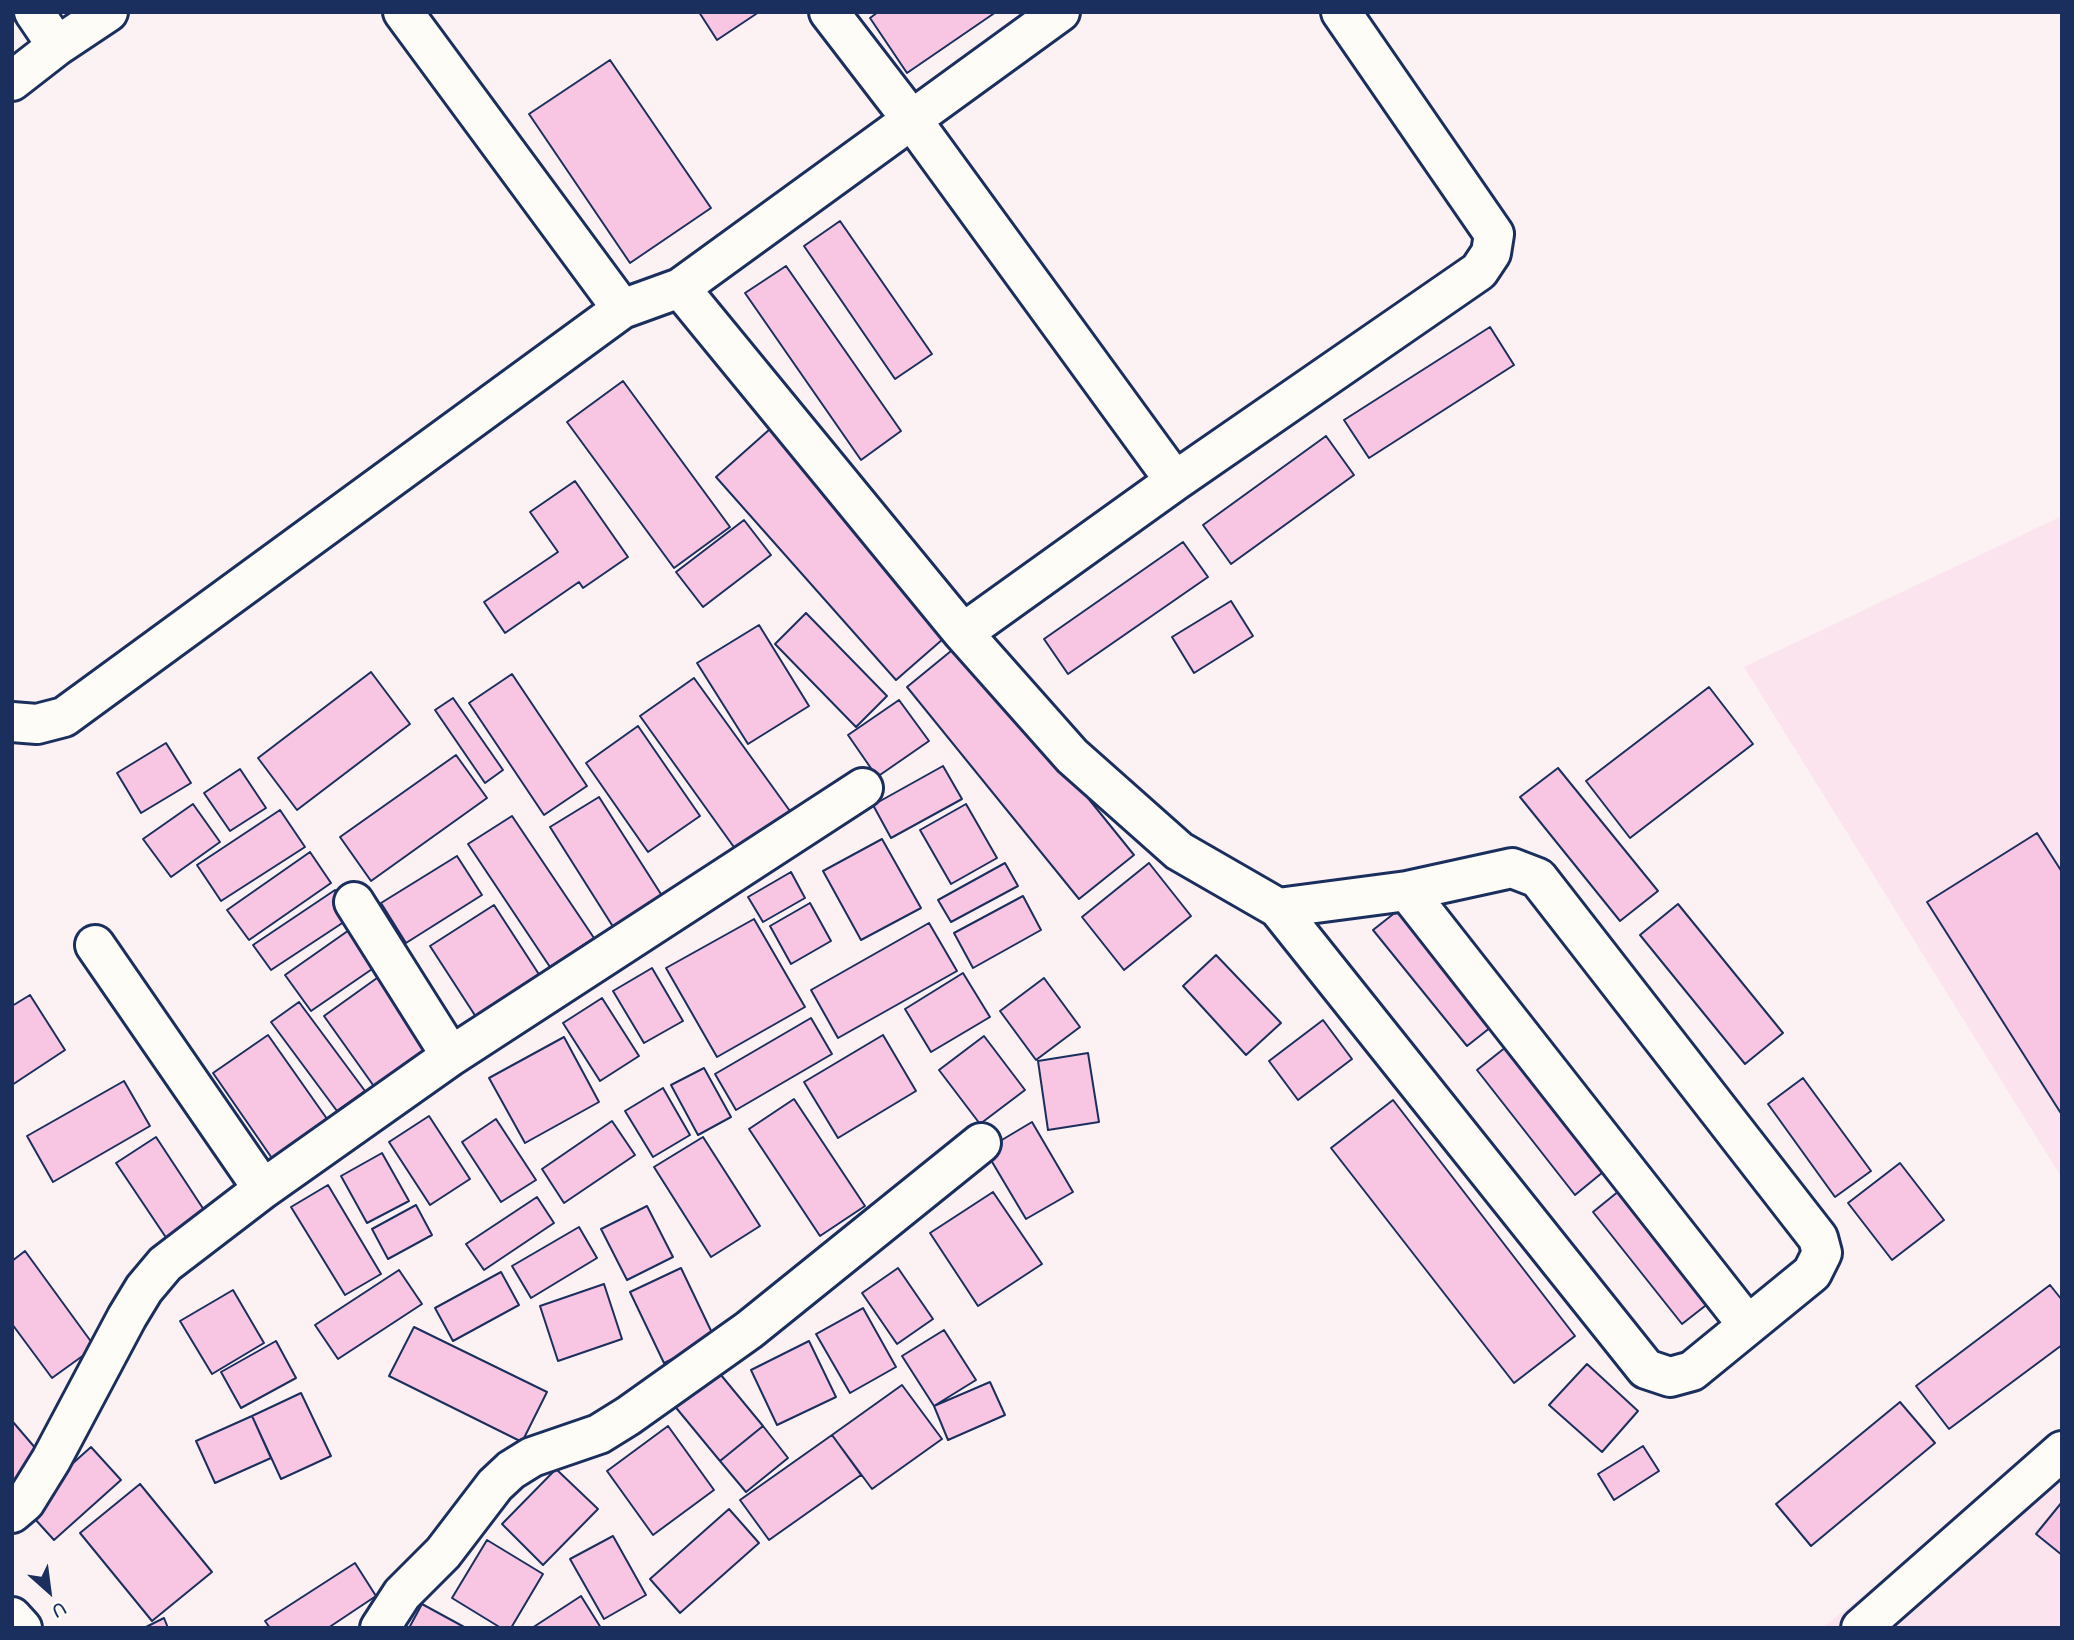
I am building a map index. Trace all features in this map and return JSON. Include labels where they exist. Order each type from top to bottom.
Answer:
[{"type":"street","points":[[34,12],[57,46]]},
{"type":"street","points":[[12,81],[57,46],[108,12]]},
{"type":"street","points":[[403,12],[622,309]]},
{"type":"street","points":[[829,12],[912,120],[1175,481]]},
{"type":"street","points":[[12,722],[37,724],[64,717],[622,309],[680,288],[1059,12]]},
{"type":"street","points":[[963,633],[1175,481],[1479,271],[1491,253],[1494,234],[1341,12]]},
{"type":"street","points":[[680,288],[963,633],[1072,755],[1179,851],[1278,908],[1646,1369],[1670,1377],[1692,1371],[1746,1323],[1812,1273],[1822,1253],[1818,1238],[1538,877],[1512,868],[1406,891],[1278,908]]},
{"type":"street","points":[[12,1513],[25,1502],[51,1460],[144,1289],[165,1264],[263,1189],[451,1056],[863,788]]},
{"type":"street","points":[[1406,891],[1746,1323]]},
{"type":"street","points":[[354,902],[451,1056]]},
{"type":"street","points":[[95,946],[263,1189]]},
{"type":"street","points":[[380,1628],[402,1594],[443,1553],[495,1485],[511,1470],[532,1457],[599,1434],[628,1416],[749,1329],[981,1143]]},
{"type":"street","points":[[1861,1628],[2062,1451]]},
{"type":"street","points":[[12,1617],[22,1628]]},
{"type":"shaded area","points":[[2062,516],[2062,1178],[1744,667]]},
{"type":"shaded area","points":[[2062,1441],[2062,1628],[1822,1628]]},
{"type":"building","points":[[699,12],[759,12],[717,40]]},
{"type":"building","points":[[878,12],[996,12],[907,73],[870,18]]},
{"type":"building","points":[[610,60],[711,208],[630,263],[529,114]]},
{"type":"building","points":[[840,221],[932,354],[895,379],[804,246]]},
{"type":"building","points":[[786,266],[901,431],[861,460],[745,293]]},
{"type":"building","points":[[1490,327],[1514,365],[1369,458],[1344,420]]},
{"type":"building","points":[[623,381],[730,527],[674,568],[567,422]]},
{"type":"building","points":[[770,429],[951,632],[896,680],[716,477]]},
{"type":"building","points":[[1326,436],[1354,475],[1231,564],[1203,525]]},
{"type":"building","points":[[575,481],[628,557],[583,588],[579,582],[505,633],[484,602],[558,552],[530,512]]},
{"type":"building","points":[[744,520],[771,555],[703,607],[676,572]]},
{"type":"building","points":[[1183,542],[1208,577],[1068,674],[1044,639]]},
{"type":"building","points":[[1231,601],[1253,636],[1194,673],[1172,637]]},
{"type":"building","points":[[806,613],[887,696],[856,727],[775,644]]},
{"type":"building","points":[[759,625],[809,706],[748,744],[697,663]]},
{"type":"building","points":[[962,642],[1134,855],[1079,899],[907,687]]},
{"type":"building","points":[[371,672],[410,724],[297,810],[258,758]]},
{"type":"building","points":[[512,674],[587,786],[544,815],[469,703]]},
{"type":"building","points":[[694,678],[795,818],[741,857],[640,716]]},
{"type":"building","points":[[1709,687],[1753,744],[1630,838],[1586,781]]},
{"type":"building","points":[[453,698],[503,770],[485,783],[435,710]]},
{"type":"building","points":[[899,700],[929,741],[877,777],[848,735]]},
{"type":"building","points":[[638,726],[700,816],[648,852],[586,763]]},
{"type":"building","points":[[166,743],[191,783],[141,813],[117,773]]},
{"type":"building","points":[[456,755],[487,798],[371,881],[340,837]]},
{"type":"building","points":[[943,766],[962,799],[891,838],[873,805]]},
{"type":"building","points":[[1558,768],[1658,891],[1620,921],[1520,797]]},
{"type":"building","points":[[240,769],[266,808],[230,831],[204,793]]},
{"type":"building","points":[[599,797],[666,902],[617,933],[550,827]]},
{"type":"building","points":[[193,804],[220,842],[171,877],[143,839]]},
{"type":"building","points":[[966,804],[997,858],[951,884],[920,830]]},
{"type":"building","points":[[280,810],[305,847],[221,901],[197,865]]},
{"type":"building","points":[[512,816],[594,938],[550,967],[468,844]]},
{"type":"building","points":[[2037,833],[2062,872],[2062,1115],[1927,902]]},
{"type":"building","points":[[882,839],[921,908],[861,940],[823,871]]},
{"type":"building","points":[[310,852],[331,883],[249,940],[227,910]]},
{"type":"building","points":[[457,856],[482,895],[406,943],[381,903]]},
{"type":"building","points":[[1005,863],[1018,886],[951,922],[938,900]]},
{"type":"building","points":[[1149,863],[1191,916],[1124,970],[1082,917]]},
{"type":"building","points":[[791,872],[805,898],[763,922],[748,897]]},
{"type":"building","points":[[335,890],[353,916],[271,970],[253,945]]},
{"type":"building","points":[[1023,896],[1041,930],[973,968],[954,933]]},
{"type":"building","points":[[810,903],[831,941],[791,964],[770,926]]},
{"type":"building","points":[[1406,904],[1500,1020],[1467,1046],[1373,930]]},
{"type":"building","points":[[1678,904],[1783,1033],[1745,1064],[1640,935]]},
{"type":"building","points":[[494,905],[542,979],[478,1020],[430,946]]},
{"type":"building","points":[[754,919],[805,1007],[717,1057],[666,968]]},
{"type":"building","points":[[929,923],[957,971],[838,1038],[811,990]]},
{"type":"building","points":[[352,928],[378,965],[311,1011],[285,975]]},
{"type":"building","points":[[1216,955],[1281,1023],[1246,1055],[1183,986]]},
{"type":"building","points":[[652,968],[683,1021],[644,1043],[613,991]]},
{"type":"building","points":[[384,973],[443,1057],[383,1099],[324,1016]]},
{"type":"building","points":[[963,973],[990,1017],[931,1052],[905,1009]]},
{"type":"building","points":[[1044,978],[1080,1027],[1036,1060],[1000,1011]]},
{"type":"building","points":[[30,995],[65,1050],[12,1085],[12,1006]]},
{"type":"building","points":[[602,998],[639,1056],[600,1081],[563,1023]]},
{"type":"building","points":[[299,1002],[365,1091],[337,1111],[271,1022]]},
{"type":"building","points":[[811,1018],[832,1054],[736,1110],[715,1074]]},
{"type":"building","points":[[1323,1020],[1352,1059],[1298,1100],[1269,1061]]},
{"type":"building","points":[[268,1035],[332,1126],[276,1164],[213,1073]]},
{"type":"building","points":[[883,1035],[916,1091],[838,1138],[804,1082]]},
{"type":"building","points":[[984,1036],[1025,1090],[980,1124],[939,1070]]},
{"type":"building","points":[[564,1037],[599,1102],[525,1143],[489,1078]]},
{"type":"building","points":[[1516,1039],[1614,1163],[1575,1195],[1477,1070]]},
{"type":"building","points":[[1088,1053],[1099,1122],[1048,1130],[1038,1061]]},
{"type":"building","points":[[704,1068],[731,1117],[698,1135],[671,1085]]},
{"type":"building","points":[[1803,1078],[1871,1171],[1835,1197],[1768,1104]]},
{"type":"building","points":[[124,1081],[150,1126],[53,1182],[27,1136]]},
{"type":"building","points":[[663,1088],[690,1135],[653,1157],[625,1111]]},
{"type":"building","points":[[794,1099],[865,1206],[820,1236],[749,1129]]},
{"type":"building","points":[[1393,1100],[1575,1336],[1514,1383],[1331,1148]]},
{"type":"building","points":[[429,1116],[470,1179],[430,1205],[389,1142]]},
{"type":"building","points":[[496,1119],[536,1180],[501,1202],[462,1142]]},
{"type":"building","points":[[612,1121],[635,1155],[564,1203],[542,1169]]},
{"type":"building","points":[[1032,1122],[1073,1192],[1026,1219],[985,1150]]},
{"type":"building","points":[[156,1137],[206,1213],[167,1239],[116,1163]]},
{"type":"building","points":[[703,1137],[760,1226],[711,1257],[654,1167]]},
{"type":"building","points":[[382,1153],[409,1201],[367,1223],[341,1176]]},
{"type":"building","points":[[1900,1163],[1944,1220],[1892,1260],[1848,1203]]},
{"type":"building","points":[[1630,1182],[1719,1295],[1682,1324],[1593,1212]]},
{"type":"building","points":[[328,1185],[381,1274],[345,1295],[291,1207]]},
{"type":"building","points":[[993,1192],[1042,1264],[978,1306],[930,1233]]},
{"type":"building","points":[[537,1197],[554,1223],[484,1270],[466,1244]]},
{"type":"building","points":[[416,1205],[432,1235],[388,1259],[372,1229]]},
{"type":"building","points":[[647,1206],[673,1257],[627,1280],[601,1229]]},
{"type":"building","points":[[579,1227],[597,1258],[531,1298],[512,1266]]},
{"type":"building","points":[[25,1251],[95,1347],[52,1378],[12,1324],[12,1261]]},
{"type":"building","points":[[681,1268],[715,1339],[664,1363],[630,1292]]},
{"type":"building","points":[[898,1268],[933,1319],[897,1344],[862,1293]]},
{"type":"building","points":[[399,1270],[422,1304],[338,1359],[315,1325]]},
{"type":"building","points":[[501,1272],[519,1305],[453,1341],[435,1308]]},
{"type":"building","points":[[604,1284],[622,1339],[558,1361],[540,1306]]},
{"type":"building","points":[[2050,1285],[2062,1300],[2062,1345],[1949,1429],[1916,1386]]},
{"type":"building","points":[[233,1290],[264,1343],[212,1374],[180,1321]]},
{"type":"building","points":[[863,1308],[896,1367],[850,1393],[816,1334]]},
{"type":"building","points":[[414,1327],[547,1392],[522,1442],[389,1376]]},
{"type":"building","points":[[944,1330],[976,1380],[934,1406],[902,1356]]},
{"type":"building","points":[[276,1341],[296,1378],[241,1408],[221,1372]]},
{"type":"building","points":[[809,1341],[836,1397],[777,1425],[751,1370]]},
{"type":"building","points":[[1587,1364],[1638,1411],[1602,1452],[1549,1405]]},
{"type":"building","points":[[716,1369],[763,1426],[720,1461],[673,1404]]},
{"type":"building","points":[[990,1382],[1005,1415],[948,1440],[934,1406]]},
{"type":"building","points":[[902,1385],[942,1439],[872,1489],[832,1435]]},
{"type":"building","points":[[301,1393],[331,1456],[281,1479],[252,1416]]},
{"type":"building","points":[[1900,1402],[1935,1443],[1811,1546],[1776,1504]]},
{"type":"building","points":[[252,1416],[271,1458],[215,1483],[196,1441]]},
{"type":"building","points":[[12,1423],[43,1457],[12,1483]]},
{"type":"building","points":[[668,1426],[714,1490],[653,1535],[607,1471]]},
{"type":"building","points":[[763,1426],[788,1458],[746,1492],[720,1461]]},
{"type":"building","points":[[832,1435],[861,1475],[769,1540],[740,1500]]},
{"type":"building","points":[[1643,1446],[1659,1471],[1614,1500],[1598,1474]]},
{"type":"building","points":[[91,1447],[121,1480],[54,1540],[24,1507]]},
{"type":"building","points":[[556,1469],[598,1509],[543,1565],[502,1524]]},
{"type":"building","points":[[140,1484],[212,1572],[152,1621],[80,1533]]},
{"type":"building","points":[[2062,1502],[2062,1555],[2036,1534]]},
{"type":"building","points":[[729,1509],[759,1543],[680,1613],[650,1579]]},
{"type":"building","points":[[613,1536],[646,1595],[604,1619],[570,1559]]},
{"type":"building","points":[[487,1540],[543,1574],[511,1628],[501,1628],[452,1598]]},
{"type":"building","points":[[355,1563],[376,1596],[328,1628],[270,1628],[265,1621]]},
{"type":"building","points":[[581,1596],[601,1628],[532,1628]]},
{"type":"building","points":[[422,1604],[466,1628],[409,1628]]},
{"type":"building","points":[[164,1618],[168,1628],[144,1628]]}]
